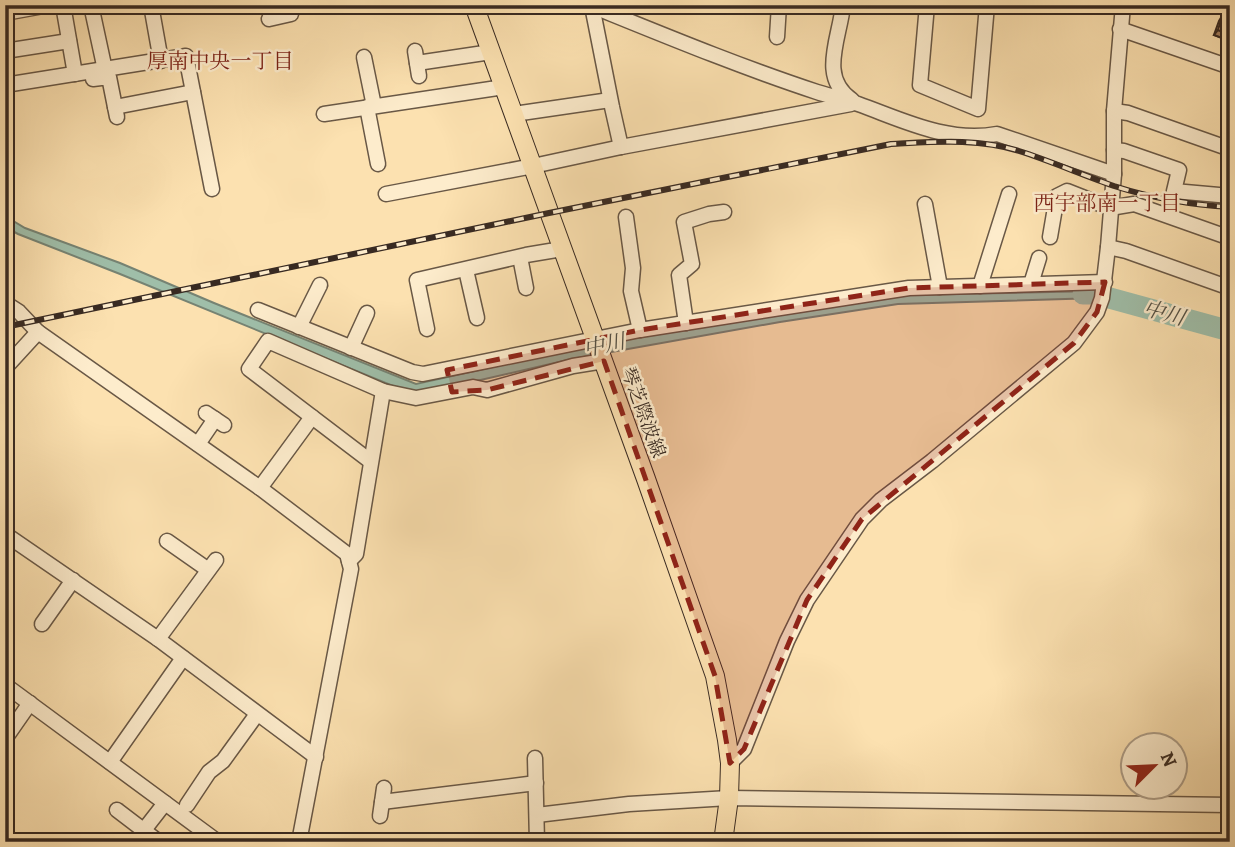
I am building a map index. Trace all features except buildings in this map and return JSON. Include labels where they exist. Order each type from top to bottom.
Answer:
[{"type":"main road","name":"琴芝際波線","points":[[474,5],[600,350],[715,677],[730,763],[723,842]]},
{"type":"street","points":[[5,13],[49,5]]},
{"type":"street","points":[[63,5],[75,74]]},
{"type":"street","points":[[91,5],[104,70]]},
{"type":"street","points":[[151,5],[162,61]]},
{"type":"street","points":[[777,37],[779,5]]},
{"type":"street","points":[[843,5],[831,64],[837,84],[844,95],[856,103]]},
{"type":"street","points":[[926,5],[920,85],[978,109],[987,5]]},
{"type":"street","points":[[730,763],[744,749],[787,641],[807,600],[862,519],[881,500],[1074,343],[1097,312],[1105,282],[1108,247],[1114,174],[1114,111],[1123,5]]},
{"type":"street","points":[[621,147],[592,6],[708,52],[938,133],[982,136],[997,134],[1114,174]]},
{"type":"street","points":[[1120,29],[1230,67]]},
{"type":"street","points":[[5,51],[69,41]]},
{"type":"street","points":[[417,63],[491,52]]},
{"type":"street","points":[[5,85],[186,57],[212,189]]},
{"type":"street","points":[[364,57],[379,164]]},
{"type":"street","points":[[5,90],[109,77],[116,112],[193,92]]},
{"type":"street","points":[[324,114],[504,88]]},
{"type":"street","points":[[514,114],[610,100]]},
{"type":"street","points":[[386,194],[856,103]]},
{"type":"street","points":[[1114,111],[1128,113],[1230,149]]},
{"type":"street","points":[[1114,150],[1180,170],[1174,191],[1230,196]]},
{"type":"street","points":[[1050,237],[1057,196],[1067,191],[1110,208],[1135,204],[1230,237]]},
{"type":"street","points":[[980,286],[1009,194]]},
{"type":"street","points":[[925,204],[940,287]]},
{"type":"street","points":[[686,323],[679,275],[692,264],[684,222],[724,212]]},
{"type":"street","points":[[626,217],[633,268],[631,291],[640,330]]},
{"type":"street","points":[[1108,247],[1230,288]]},
{"type":"street","points":[[427,328],[417,280],[562,250]]},
{"type":"street","points":[[520,257],[526,288]]},
{"type":"street","points":[[1031,284],[1040,258]]},
{"type":"street","points":[[466,270],[477,318]]},
{"type":"street","points":[[258,310],[412,372],[487,390],[573,366],[640,330],[909,288],[1105,282]]},
{"type":"street","points":[[299,327],[320,285]]},
{"type":"street","points":[[5,303],[19,312],[38,332],[260,488],[347,554],[351,569],[299,842]]},
{"type":"street","points":[[351,348],[367,313]]},
{"type":"street","points":[[5,368],[38,332]]},
{"type":"street","points":[[370,461],[249,369],[268,341],[383,391],[416,398],[449,381],[600,350]]},
{"type":"street","points":[[349,561],[356,554],[383,391]]},
{"type":"street","points":[[260,488],[312,417]]},
{"type":"street","points":[[198,444],[215,419]]},
{"type":"street","points":[[5,534],[158,639],[316,757]]},
{"type":"street","points":[[158,639],[211,565],[167,541]]},
{"type":"street","points":[[42,624],[73,580]]},
{"type":"street","points":[[110,762],[183,658]]},
{"type":"street","points":[[5,685],[218,842]]},
{"type":"street","points":[[9,737],[30,703]]},
{"type":"street","points":[[187,805],[209,772],[223,761],[257,714]]},
{"type":"street","points":[[535,758],[537,842]]},
{"type":"street","points":[[382,802],[536,783]]},
{"type":"street","points":[[537,815],[629,804],[729,798],[1230,805]]},
{"type":"street","points":[[144,830],[164,803]]},
{"type":"street","points":[[117,810],[159,842]]},
{"type":"highlighted area","points":[[1105,282],[1097,312],[1074,343],[862,519],[807,600],[744,749],[730,763],[715,676],[604,361],[487,390],[452,392],[447,370],[640,330],[909,288]]},
{"type":"water","points":[[5,216],[25,228],[120,263],[416,384],[615,340],[907,295],[1097,291],[1098,298],[898,304],[572,359],[415,395],[18,234],[5,227]]},
{"type":"waterway","name":"中川","points":[[1083,294],[1095,294],[1230,331]]},
{"type":"railway","points":[[5,327],[891,144],[988,144],[1031,155],[1143,194],[1186,203],[1230,207]]},
{"type":"district","name":"厚南中央一丁目","points":[[220,61]]},
{"type":"district","name":"西宇部南一丁目","points":[[1107,203]]}]
